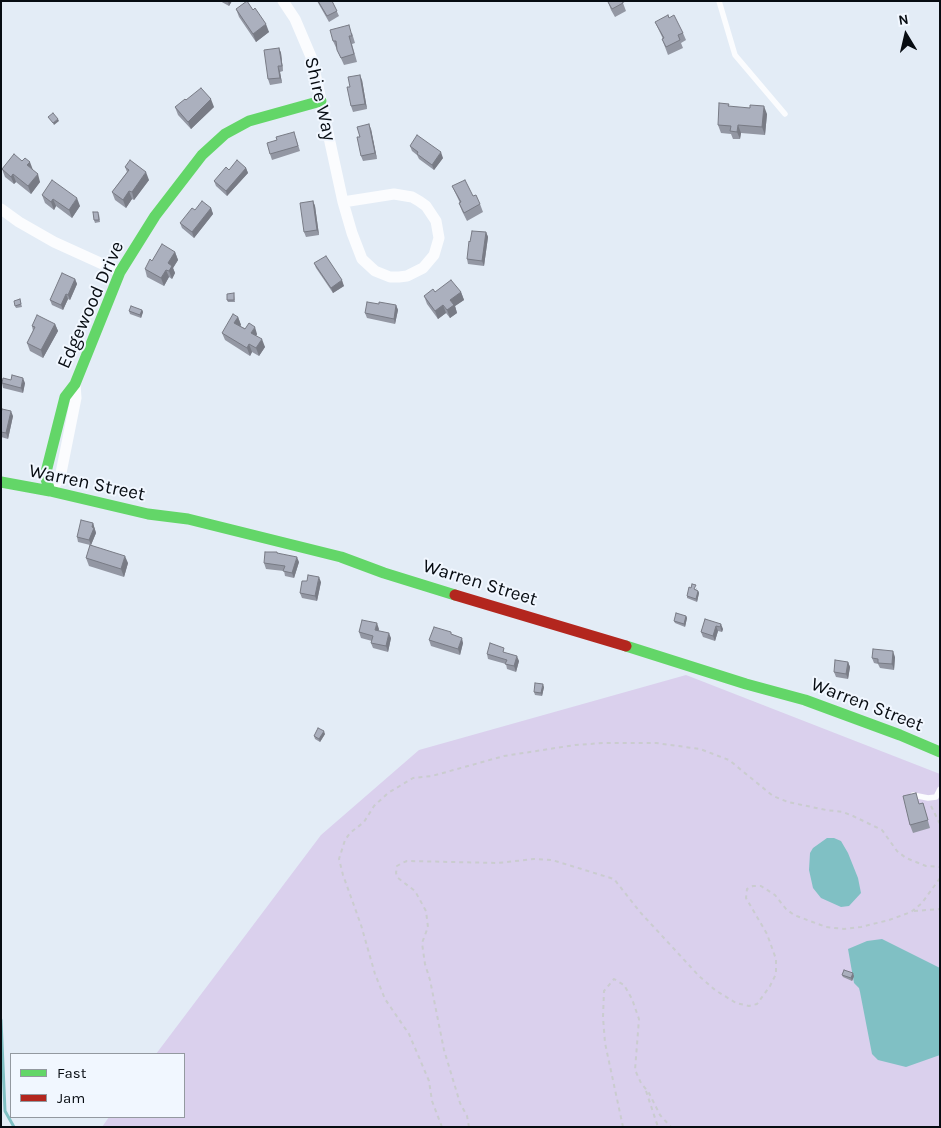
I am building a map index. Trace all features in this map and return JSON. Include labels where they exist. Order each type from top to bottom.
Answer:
[{"type":"street","name":"Shire Way","points":[[283,1],[295,19],[312,58],[343,202],[358,251],[374,271],[390,277],[407,276],[423,268],[434,255],[439,238],[436,221],[426,206],[420,201],[412,197],[394,194],[343,202]]},
{"type":"street","name":"Edgewood Drive","points":[[50,491],[45,476],[65,397],[75,384],[120,272],[142,235],[196,162],[225,134],[249,121],[321,101]]},
{"type":"street","points":[[1,209],[19,222],[54,242],[120,272]]},
{"type":"street","name":"Warren Street","points":[[1,482],[50,491],[148,514],[188,519],[341,557],[746,684],[805,700],[882,728],[940,752]]},
{"type":"lane","points":[[719,1],[735,55],[785,114]]},
{"type":"lane","points":[[913,795],[928,798],[936,797],[940,789]]},
{"type":"path","points":[[442,1127],[432,1100],[428,1081],[409,1034],[386,998],[375,974],[339,859],[345,840],[350,833],[364,822],[374,806],[388,793],[413,778],[432,776],[504,756],[575,745],[656,743],[700,749],[729,760],[772,796],[788,802],[843,812],[853,816],[882,830],[897,851],[906,858],[926,866],[940,867]]},
{"type":"path","points":[[928,798],[940,824]]},
{"type":"path","points":[[469,1127],[444,1050],[425,964],[422,943],[428,927],[426,911],[415,891],[398,878],[396,873],[397,866],[402,863],[407,861],[498,862],[534,859],[552,860],[614,879],[640,912],[699,976],[714,990],[736,1003],[749,1006],[757,1004],[770,986],[776,974],[776,959],[767,934],[746,898],[747,889],[753,886],[761,886],[775,895],[786,909],[794,915],[826,927],[844,930],[889,920],[911,912],[940,909]]},
{"type":"path","points":[[911,912],[922,903],[940,878]]},
{"type":"path","points":[[623,1127],[605,1043],[603,1017],[604,991],[614,979],[624,985],[632,999],[639,1019],[635,1070],[660,1115],[671,1127]]},
{"type":"path","points":[[645,1089],[658,1127]]},
{"type":"shaded area","points":[[686,675],[940,774],[940,1127],[102,1127],[108,1118],[185,1118],[185,1053],[157,1053],[321,835],[419,750]]},
{"type":"water","points":[[827,838],[841,841],[858,878],[861,893],[849,906],[841,907],[821,898],[813,888],[809,870],[810,853],[813,848]]},
{"type":"water","points":[[882,939],[940,968],[940,1055],[906,1067],[878,1060],[872,1054],[859,988],[854,983],[848,949],[867,941]]},
{"type":"building","points":[[247,1],[253,10],[255,8],[266,24],[253,34],[236,9]]},
{"type":"building","points":[[318,1],[332,1],[337,11],[327,16]]},
{"type":"building","points":[[609,1],[622,1],[623,3],[612,9]]},
{"type":"building","points":[[668,15],[669,18],[674,15],[683,33],[678,35],[680,40],[666,47],[662,39],[664,38],[655,22]]},
{"type":"building","points":[[349,25],[352,36],[349,36],[354,54],[341,58],[337,50],[336,41],[333,41],[330,30]]},
{"type":"building","points":[[279,48],[282,66],[278,66],[280,78],[268,79],[264,50]]},
{"type":"building","points":[[360,75],[365,104],[351,106],[347,87],[350,87],[348,77]]},
{"type":"building","points":[[201,88],[211,99],[188,122],[175,107]]},
{"type":"building","points":[[719,103],[729,104],[728,106],[750,108],[750,105],[764,106],[762,127],[738,125],[737,132],[730,131],[731,126],[718,125]]},
{"type":"building","points":[[53,113],[58,119],[53,123],[48,117]]},
{"type":"building","points":[[369,124],[375,153],[361,156],[357,137],[360,137],[357,127]]},
{"type":"building","points":[[294,132],[298,146],[270,154],[267,143],[277,140],[276,137]]},
{"type":"building","points":[[417,135],[441,152],[432,165],[410,146]]},
{"type":"building","points":[[14,154],[22,161],[25,158],[30,162],[27,165],[38,174],[28,186],[13,174],[11,177],[2,169]]},
{"type":"building","points":[[130,160],[146,172],[132,192],[129,191],[123,200],[112,192],[129,170],[125,167]]},
{"type":"building","points":[[237,160],[246,168],[226,191],[214,181],[226,167],[229,170]]},
{"type":"building","points":[[52,180],[77,198],[69,210],[53,199],[51,202],[42,195]]},
{"type":"building","points":[[465,180],[473,196],[476,195],[480,204],[464,213],[459,203],[461,202],[452,186]]},
{"type":"building","points":[[202,201],[211,208],[192,232],[180,223],[192,208],[195,210]]},
{"type":"building","points":[[313,201],[317,230],[304,232],[300,203]]},
{"type":"building","points":[[93,212],[98,212],[99,220],[94,220]]},
{"type":"building","points":[[472,231],[486,232],[482,261],[467,259]]},
{"type":"building","points":[[162,244],[175,252],[168,263],[172,266],[169,271],[166,270],[161,278],[145,269]]},
{"type":"building","points":[[326,256],[342,280],[331,288],[314,263]]},
{"type":"building","points":[[62,273],[75,279],[61,305],[50,300]]},
{"type":"building","points":[[451,280],[461,292],[450,300],[454,305],[447,310],[443,305],[435,311],[424,296],[433,289],[435,292]]},
{"type":"building","points":[[234,293],[234,300],[227,300],[227,294]]},
{"type":"building","points":[[20,299],[21,304],[15,306],[14,301]]},
{"type":"building","points":[[367,302],[396,305],[394,319],[365,313]]},
{"type":"building","points":[[131,306],[142,310],[140,315],[129,311]]},
{"type":"building","points":[[233,314],[238,317],[234,323],[245,329],[249,323],[255,327],[251,333],[262,339],[256,348],[249,344],[247,348],[222,333]]},
{"type":"building","points":[[37,315],[55,324],[41,350],[27,343],[35,327],[32,326]]},
{"type":"building","points":[[12,375],[23,378],[21,388],[2,383],[3,378],[11,380]]},
{"type":"building","points":[[2,409],[11,411],[6,433],[1,432]]},
{"type":"building","points":[[81,520],[93,523],[92,527],[94,528],[89,540],[77,537]]},
{"type":"building","points":[[90,545],[125,556],[121,569],[86,558]]},
{"type":"building","points":[[265,552],[277,552],[297,557],[292,573],[283,571],[285,566],[264,563]]},
{"type":"building","points":[[308,575],[319,577],[315,596],[300,593],[302,581],[307,581]]},
{"type":"building","points":[[692,584],[696,585],[694,589],[698,591],[696,599],[687,596],[689,587],[691,588]]},
{"type":"building","points":[[676,613],[686,616],[684,624],[674,621]]},
{"type":"building","points":[[705,619],[721,624],[720,627],[716,626],[713,636],[701,632]]},
{"type":"building","points":[[362,620],[377,623],[375,630],[389,633],[386,646],[371,643],[373,636],[359,632]]},
{"type":"building","points":[[434,627],[451,632],[451,634],[462,638],[458,649],[429,640]]},
{"type":"building","points":[[490,643],[504,648],[503,652],[517,656],[514,666],[505,664],[507,660],[487,654]]},
{"type":"building","points":[[873,649],[893,651],[892,664],[878,663],[878,659],[872,658]]},
{"type":"building","points":[[835,660],[848,662],[846,674],[834,672]]},
{"type":"building","points":[[535,683],[543,684],[541,693],[534,692]]},
{"type":"building","points":[[318,728],[324,731],[319,739],[314,736]]},
{"type":"building","points":[[916,793],[919,804],[923,803],[928,820],[910,825],[903,796]]},
{"type":"building","points":[[844,970],[853,973],[851,978],[842,975]]},
{"type":"waterway","points":[[1,1020],[5,1111],[14,1127]]},
{"type":"traffic: fast","points":[[50,491],[45,476],[65,397],[75,384],[120,272],[155,216],[202,155],[225,134],[249,121],[321,101]]},
{"type":"traffic: fast","points":[[1,482],[50,491],[148,514],[188,519],[341,557],[384,573],[455,595]]},
{"type":"traffic: fast","points":[[626,646],[746,684],[805,700],[940,752]]},
{"type":"traffic: jam","points":[[455,595],[626,646]]}]
